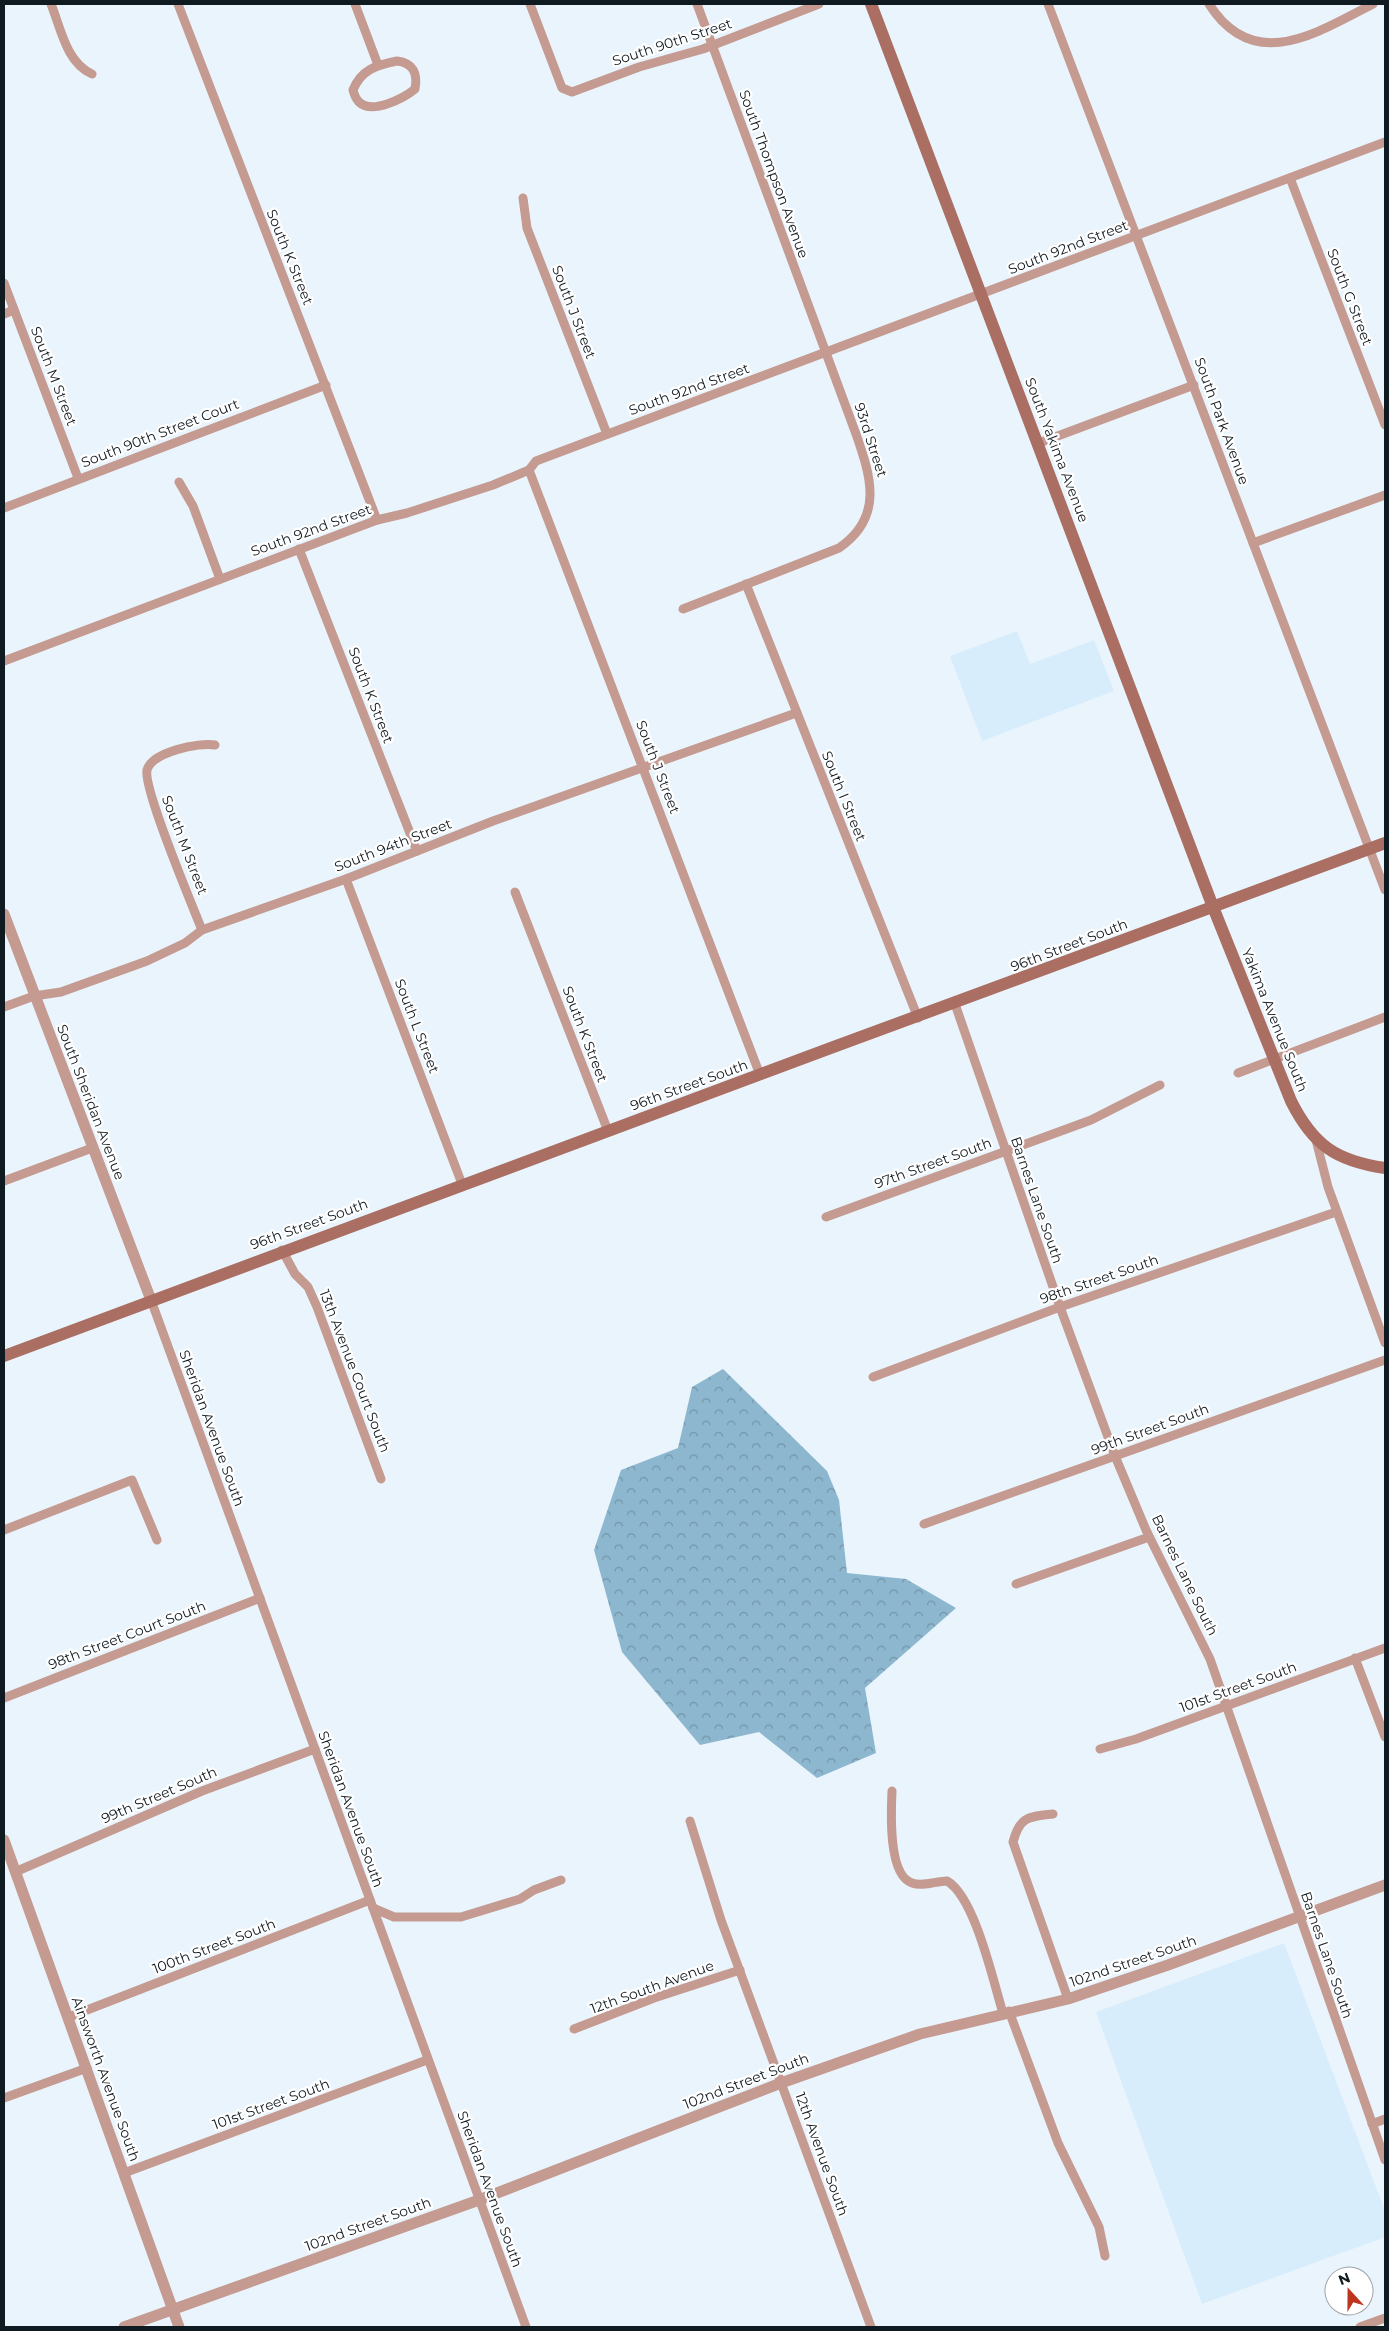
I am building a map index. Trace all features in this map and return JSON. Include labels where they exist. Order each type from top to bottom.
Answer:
[{"type":"main road","name":"South Yakima Avenue","points":[[872,4],[1213,907]]},
{"type":"main road","name":"96th Street South","points":[[4,1356],[282,1250],[918,1018],[1385,843]]},
{"type":"main road","name":"Yakima Avenue South","points":[[1213,907],[1298,1116],[1316,1140],[1326,1148],[1349,1161],[1385,1168]]},
{"type":"street","points":[[51,4],[72,59],[80,68],[92,74]]},
{"type":"street","name":"South K Street","points":[[178,4],[377,520]]},
{"type":"street","points":[[355,4],[378,65]]},
{"type":"street","name":"South 90th Street","points":[[530,4],[562,88],[572,92],[639,67],[712,45],[819,4]]},
{"type":"street","name":"South Thompson Avenue","points":[[697,4],[826,353]]},
{"type":"street","name":"South Park Avenue","points":[[1048,4],[1385,890]]},
{"type":"street","points":[[1209,4],[1227,26],[1236,32],[1265,44],[1277,44],[1295,41],[1324,29],[1373,4]]},
{"type":"street","points":[[396,61],[408,62],[417,78],[415,89],[404,98],[385,104],[368,107],[359,102],[353,90],[358,79],[366,71],[378,65],[396,61]]},
{"type":"street","name":"South 92nd Street","points":[[4,661],[377,520],[407,514],[528,470],[536,461],[1385,142]]},
{"type":"street","name":"South G Street","points":[[1290,178],[1385,425]]},
{"type":"street","name":"South J Street","points":[[523,198],[527,228],[607,434]]},
{"type":"street","name":"South M Street","points":[[4,284],[78,478]]},
{"type":"street","points":[[4,314],[14,310]]},
{"type":"street","name":"93rd Street","points":[[683,608],[839,548],[849,541],[858,529],[869,505],[871,482],[868,467],[826,353]]},
{"type":"street","name":"South 90th Street Court","points":[[4,508],[78,478],[326,385]]},
{"type":"street","points":[[1039,443],[1194,385]]},
{"type":"street","name":"South J Street","points":[[528,470],[644,768],[760,1075]]},
{"type":"street","points":[[179,482],[193,506],[220,579]]},
{"type":"street","points":[[1252,543],[1385,495]]},
{"type":"street","name":"South K Street","points":[[299,549],[417,851]]},
{"type":"street","name":"South I Street","points":[[746,584],[918,1018]]},
{"type":"street","name":"South 94th Street","points":[[4,1007],[34,996],[61,992],[147,961],[185,943],[202,930],[346,879],[501,818],[796,713]]},
{"type":"street","name":"South M Street","points":[[202,930],[149,790],[147,770],[151,763],[158,758],[187,747],[201,744],[215,745]]},
{"type":"street","name":"South L Street","points":[[346,879],[462,1184]]},
{"type":"street","name":"South K Street","points":[[515,892],[608,1131]]},
{"type":"street","name":"South Sheridan Avenue","points":[[4,914],[151,1300]]},
{"type":"street","name":"Barnes Lane South","points":[[955,1004],[1060,1307],[1116,1456],[1149,1537],[1202,1641],[1227,1706],[1299,1918],[1385,2160]]},
{"type":"street","points":[[1238,1073],[1385,1017]]},
{"type":"street","name":"97th Street South","points":[[826,1217],[1091,1120],[1160,1085]]},
{"type":"street","name":"Yakima Avenue South","points":[[1316,1140],[1321,1165],[1336,1212],[1385,1343]]},
{"type":"street","points":[[4,1181],[92,1148]]},
{"type":"street","name":"98th Street South","points":[[873,1377],[1060,1307],[1336,1212]]},
{"type":"street","name":"13th Avenue Court South","points":[[282,1250],[289,1266],[308,1287],[317,1307],[381,1479]]},
{"type":"street","name":"Sheridan Avenue South","points":[[151,1300],[526,2327]]},
{"type":"street","name":"99th Street South","points":[[924,1524],[1385,1360]]},
{"type":"street","points":[[4,1530],[132,1480],[157,1540]]},
{"type":"street","points":[[1016,1584],[1149,1537]]},
{"type":"street","name":"98th Street Court South","points":[[4,1698],[260,1598]]},
{"type":"street","name":"101st Street South","points":[[1100,1750],[1385,1648]]},
{"type":"street","points":[[1355,1658],[1385,1737]]},
{"type":"street","name":"99th Street South","points":[[15,1872],[202,1791],[315,1749]]},
{"type":"street","points":[[892,1791],[891,1834],[900,1872],[906,1880],[913,1884],[947,1881],[959,1891],[973,1918],[1006,2012],[1058,2143],[1099,2227],[1105,2256]]},
{"type":"street","points":[[1053,1814],[1026,1819],[1017,1826],[1013,1842],[1068,1999]]},
{"type":"street","name":"12th Avenue South","points":[[690,1821],[740,1970],[871,2327]]},
{"type":"street","name":"Ainsworth Avenue South","points":[[4,1840],[180,2327]]},
{"type":"street","points":[[371,1904],[394,1917],[461,1917],[520,1899],[534,1890],[561,1880]]},
{"type":"street","name":"102nd Street South","points":[[124,2327],[479,2200],[781,2083],[920,2034],[1006,2012],[1068,1999],[1299,1918],[1385,1885]]},
{"type":"street","name":"100th Street South","points":[[69,2017],[371,1904]]},
{"type":"street","name":"12th South Avenue","points":[[574,2029],[654,1998],[740,1970]]},
{"type":"street","name":"101st Street South","points":[[124,2173],[428,2060]]},
{"type":"street","points":[[4,2098],[87,2068]]},
{"type":"street","points":[[1372,2124],[1385,2119]]},
{"type":"street","points":[[1360,2327],[1385,2318]]},
{"type":"shaded area","points":[[1017,631],[1030,664],[1094,640],[1114,691],[982,741],[950,656]]},
{"type":"shaded area","points":[[1284,1943],[1385,2211],[1385,2237],[1202,2304],[1096,2012]]},
{"type":"green space","points":[[723,1369],[827,1471],[839,1500],[847,1573],[906,1579],[956,1608],[865,1688],[876,1753],[817,1778],[759,1732],[700,1745],[622,1652],[594,1550],[621,1470],[678,1448],[692,1387]]}]
